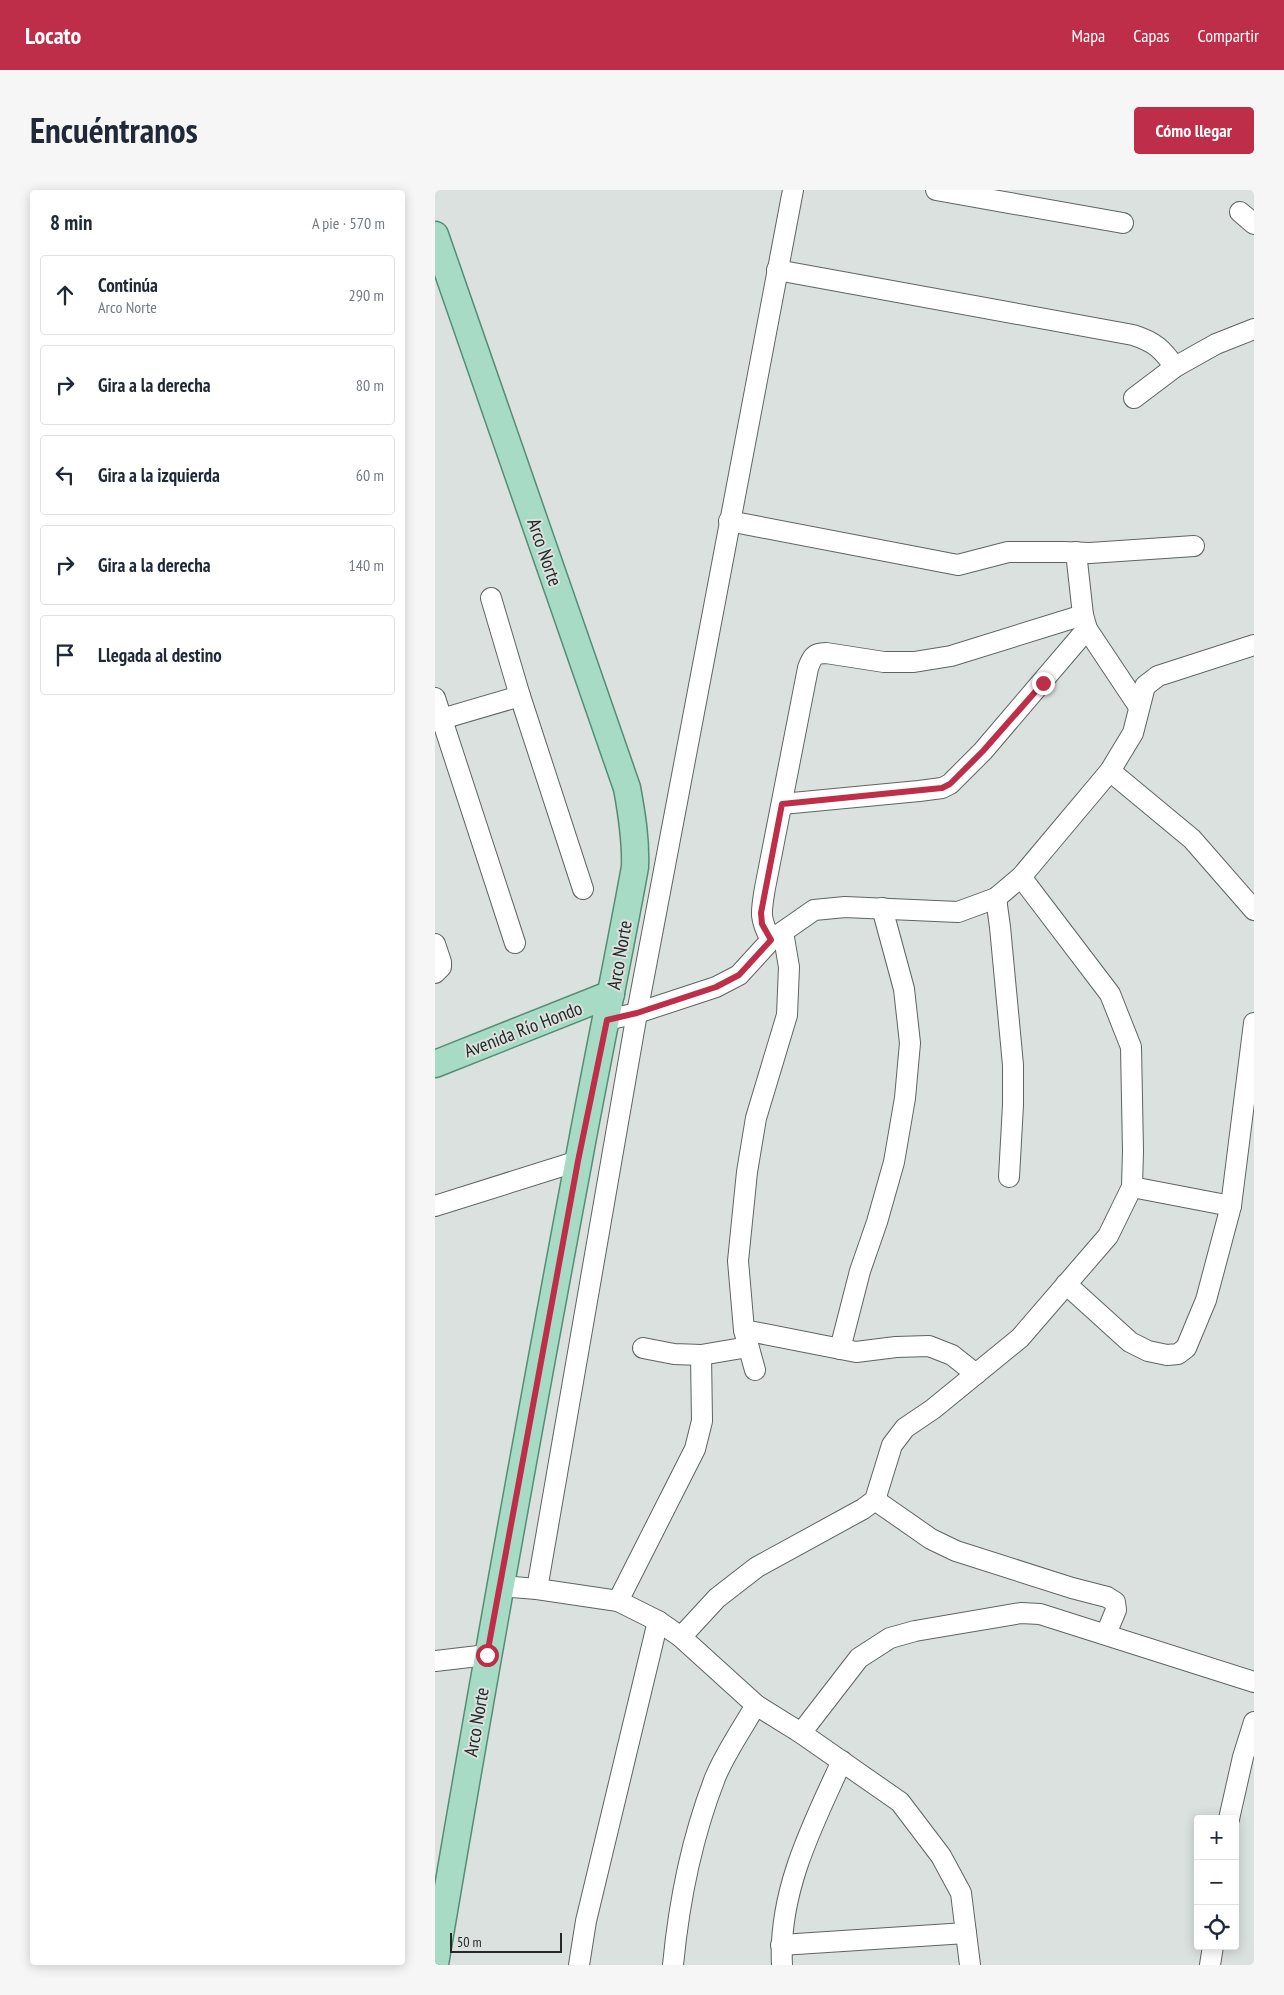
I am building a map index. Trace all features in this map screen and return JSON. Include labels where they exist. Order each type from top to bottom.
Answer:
[{"type":"main road","name":"Arco Norte","points":[[435,235],[627,788],[633,821],[635,867],[607,1020],[578,1161],[487,1655],[435,1964]]},
{"type":"main road","name":"Avenida Río Hondo","points":[[435,1064],[611,994]]},
{"type":"street","points":[[537,1589],[637,1013],[793,190]]},
{"type":"street","points":[[937,190],[1123,223]]},
{"type":"street","points":[[777,270],[1133,335],[1152,341],[1163,351],[1175,367]]},
{"type":"street","points":[[1134,398],[1175,367],[1216,344],[1254,329]]},
{"type":"street","points":[[729,521],[958,565],[1008,552],[1128,552],[1194,546]]},
{"type":"street","points":[[1076,552],[1085,622],[1139,707]]},
{"type":"street","points":[[491,598],[520,696],[583,889]]},
{"type":"street","points":[[782,804],[919,791],[942,788],[950,784],[988,745],[1085,622]]},
{"type":"street","points":[[755,1370],[746,1339],[738,1261],[747,1172],[756,1118],[787,1016],[789,967],[777,936],[762,924],[761,913],[808,668],[812,657],[818,653],[884,662],[914,662],[951,656],[1085,622]]},
{"type":"street","points":[[607,1020],[637,1013],[716,987],[739,975],[777,936],[814,910],[845,907],[958,912],[996,898],[1021,877],[1110,772],[1133,733],[1145,686],[1158,676],[1254,646]]},
{"type":"street","points":[[438,720],[520,696]]},
{"type":"street","points":[[435,698],[438,720],[515,943]]},
{"type":"street","points":[[1110,772],[1193,839],[1254,910]]},
{"type":"street","points":[[681,1637],[717,1598],[757,1567],[863,1509],[875,1500],[892,1445],[905,1428],[933,1409],[1020,1338],[1108,1236],[1132,1187],[1131,1047],[1109,994],[1021,877]]},
{"type":"street","points":[[996,898],[1013,1065],[1009,1176]]},
{"type":"street","points":[[840,1349],[860,1271],[877,1222],[894,1162],[905,1098],[911,1043],[904,989],[882,908]]},
{"type":"street","points":[[435,944],[441,968],[435,973]]},
{"type":"street","points":[[1066,1284],[1130,1342],[1148,1351],[1178,1354],[1187,1348],[1206,1300],[1231,1206],[1254,1023]]},
{"type":"street","points":[[435,1206],[578,1161]]},
{"type":"street","points":[[1132,1187],[1231,1206]]},
{"type":"street","points":[[643,1348],[674,1354],[701,1355],[746,1339],[856,1352],[896,1347],[929,1346],[952,1355],[976,1374]]},
{"type":"street","points":[[618,1601],[695,1449],[702,1421],[701,1355]]},
{"type":"street","points":[[875,1500],[931,1540],[957,1551],[1071,1588],[1107,1597],[1115,1602],[1116,1610],[1106,1634]]},
{"type":"street","points":[[500,1586],[537,1589],[618,1601],[657,1621],[681,1637],[755,1705],[801,1733],[899,1802],[941,1856],[961,1893],[970,1965]]},
{"type":"street","points":[[801,1733],[859,1658],[890,1638],[915,1631],[1021,1613],[1040,1614],[1254,1682]]},
{"type":"street","points":[[579,1965],[586,1921],[657,1621]]},
{"type":"street","points":[[435,1661],[487,1655]]},
{"type":"street","points":[[673,1965],[676,1936],[693,1846],[715,1777],[755,1705]]},
{"type":"street","points":[[1230,1815],[1243,1756],[1254,1722]]},
{"type":"street","points":[[783,1965],[781,1945],[785,1913],[804,1843],[842,1762]]},
{"type":"street","points":[[781,1945],[966,1933]]},
{"type":"street","points":[[1210,1965],[1212,1950]]},
{"type":"route","points":[[487,1655],[578,1161],[607,1020],[637,1013],[716,987],[739,975],[771,940],[762,924],[761,913],[782,804],[942,788],[950,784],[983,751],[1043,683]]}]
